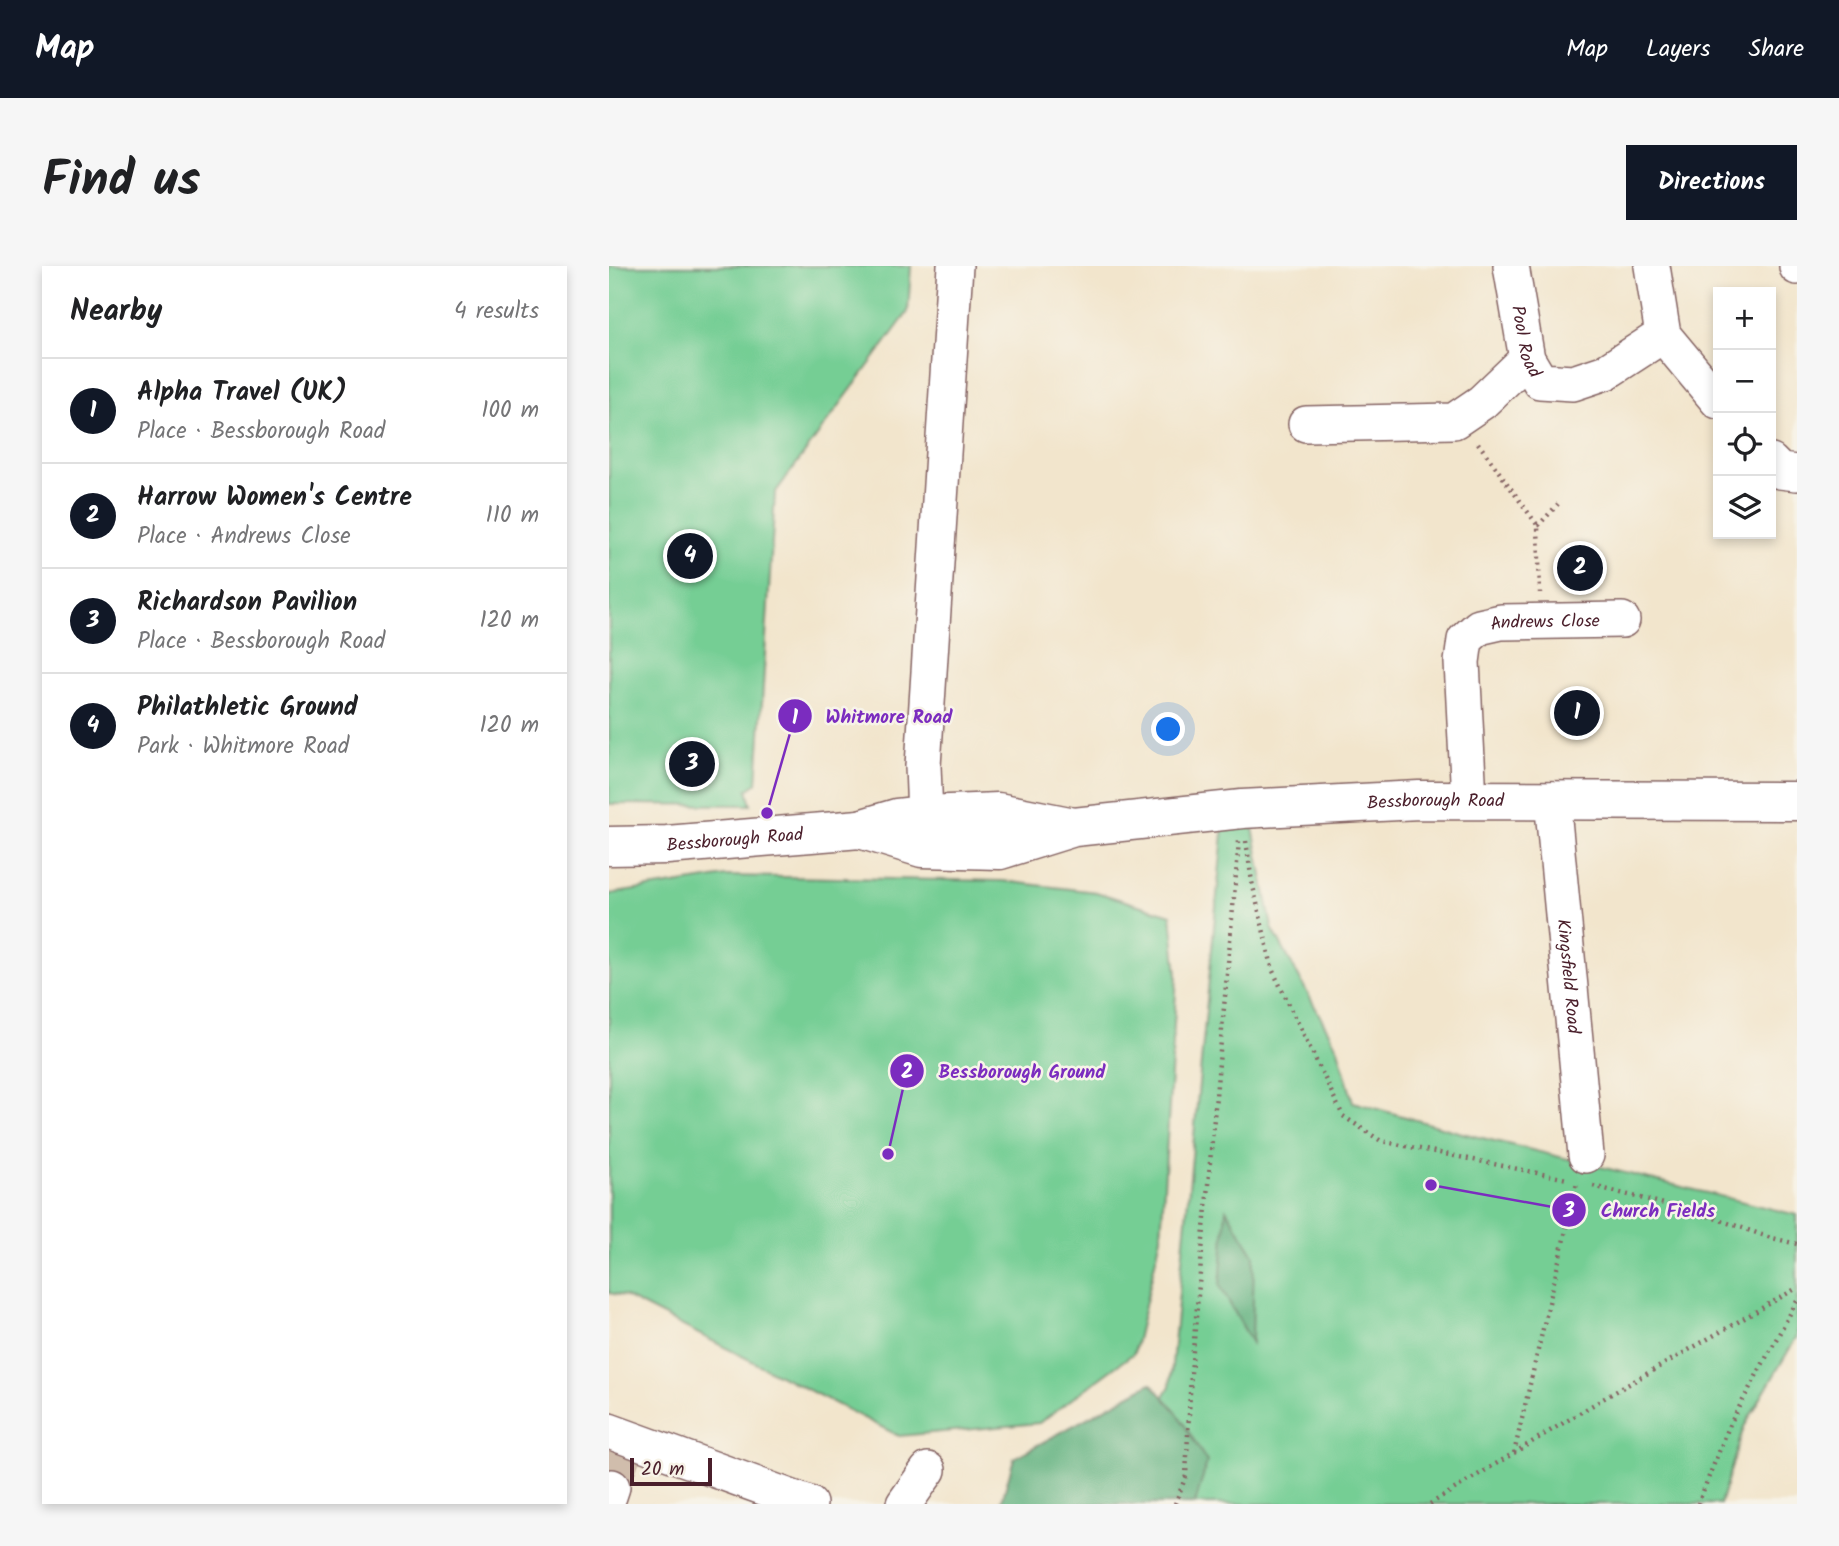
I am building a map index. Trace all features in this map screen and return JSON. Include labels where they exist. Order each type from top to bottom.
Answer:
[{"type":"main road","name":"Bessborough Road","points":[[860,829],[922,848],[999,850],[1074,827],[1242,809],[1469,799],[1797,801]]},
{"type":"main road","name":"Bessborough Road","points":[[609,846],[667,845],[860,829],[897,818],[998,812],[1074,827]]},
{"type":"street","points":[[925,815],[923,766],[955,266]]},
{"type":"street","name":"Pool Road","points":[[1511,266],[1527,359],[1540,381],[1573,383],[1606,372],[1664,335]]},
{"type":"street","points":[[1652,266],[1664,335],[1713,395]]},
{"type":"street","points":[[1306,424],[1454,421],[1482,402],[1527,359]]},
{"type":"street","points":[[1776,467],[1780,471],[1797,473]]},
{"type":"street","name":"Andrews Close","points":[[1469,799],[1462,662],[1465,640],[1479,627],[1501,622],[1622,620]]},
{"type":"street","name":"Kingsfield Road","points":[[1552,799],[1582,1168]]},
{"type":"street","points":[[617,1462],[768,1487],[809,1504]]},
{"type":"street","points":[[904,1504],[928,1471]]},
{"type":"path","points":[[1482,402],[1472,417],[1469,431],[1538,526],[1541,622]]},
{"type":"path","points":[[1538,526],[1558,504]]},
{"type":"path","points":[[1242,809],[1252,882],[1273,971],[1343,1116],[1360,1130],[1381,1141],[1582,1168],[1767,1237],[1797,1244]]},
{"type":"path","points":[[1175,1504],[1185,1476],[1191,1373],[1242,809]]},
{"type":"path","points":[[1514,1453],[1582,1168]]},
{"type":"path","points":[[1430,1504],[1797,1288]]},
{"type":"path","points":[[1698,1504],[1730,1424],[1797,1301]]},
{"type":"green space","points":[[609,266],[911,266],[908,312],[775,493],[757,783],[747,790],[751,805],[609,804]]},
{"type":"green space","points":[[1224,823],[1252,823],[1272,928],[1338,1049],[1353,1102],[1462,1133],[1797,1215],[1797,1336],[1744,1427],[1720,1504],[1036,1504],[1152,1417],[1170,1386]]},
{"type":"green space","points":[[726,876],[1002,881],[1096,892],[1171,915],[1177,975],[1161,1237],[1134,1353],[1039,1423],[899,1436],[624,1296],[609,1293],[609,894]]},
{"type":"green space","points":[[1226,1209],[1254,1255],[1252,1343],[1220,1286]]},
{"type":"green space","points":[[1151,1383],[1176,1411],[1207,1462],[1195,1504],[1001,1504],[1014,1458]]},
{"type":"tunnel","points":[[612,1487],[623,1456]]},
{"type":"place","name":"Philathletic Ground","points":[[690,556]]},
{"type":"place","name":"Harrow Women's Centre","points":[[1580,568]]},
{"type":"place","name":"Alpha Travel (UK)","points":[[1577,713]]},
{"type":"place","name":"Richardson Pavilion","points":[[692,764]]},
{"type":"place","name":"Whitmore Road","points":[[767,813]]},
{"type":"place","name":"Bessborough Ground","points":[[888,1154]]},
{"type":"place","name":"Church Fields","points":[[1431,1185]]}]
